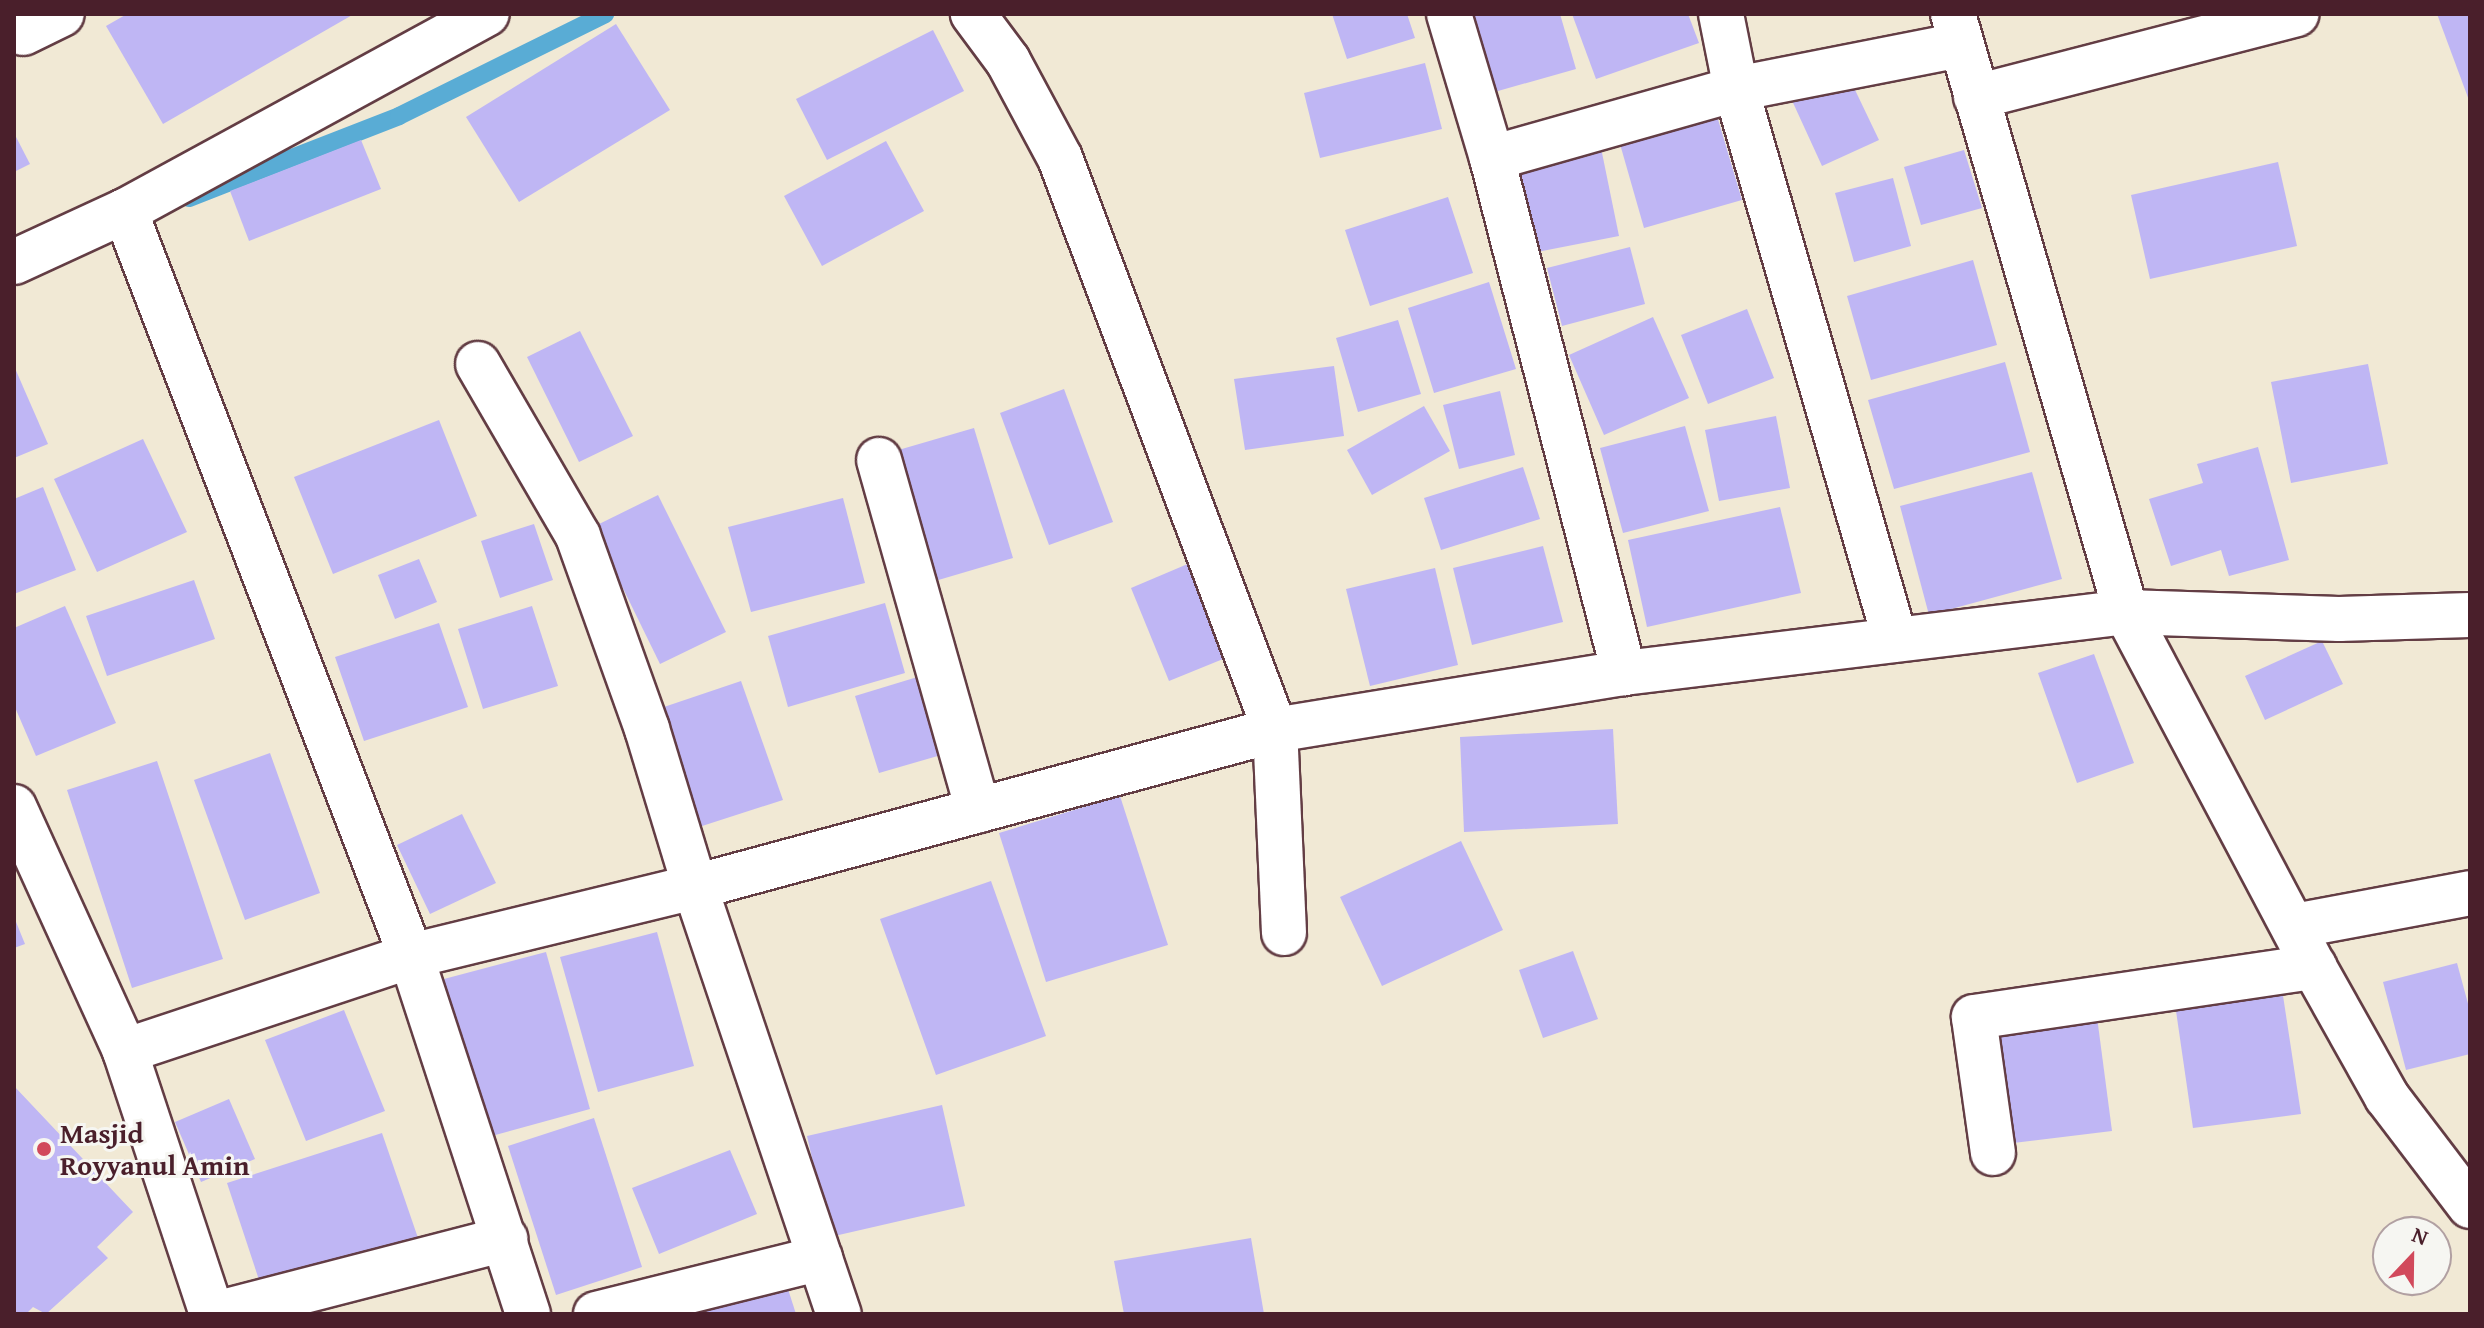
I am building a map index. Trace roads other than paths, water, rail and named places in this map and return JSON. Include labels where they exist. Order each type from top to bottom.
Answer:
[{"type":"street","points":[[20,28],[62,14]]},
{"type":"street","points":[[14,262],[130,221],[487,14]]},
{"type":"street","points":[[973,14],[1008,61],[1060,158],[1275,730],[1284,933]]},
{"type":"street","points":[[1449,14],[1492,158],[1624,673]]},
{"type":"street","points":[[1721,14],[1736,89],[1895,639]]},
{"type":"street","points":[[1976,97],[2296,14]]},
{"type":"street","points":[[1492,158],[1957,29],[2126,612],[2314,967],[2387,1097],[2470,1206]]},
{"type":"street","points":[[130,221],[411,956],[528,1314]]},
{"type":"street","points":[[478,364],[578,536],[647,729],[695,887],[839,1314]]},
{"type":"street","points":[[879,460],[978,810]]},
{"type":"street","points":[[125,1051],[411,956],[695,887],[1275,730],[1624,673],[2126,612],[2339,619],[2470,615]]},
{"type":"street","points":[[14,807],[125,1051],[213,1314],[505,1239]]},
{"type":"street","points":[[2294,926],[2470,893]]},
{"type":"street","points":[[1993,1153],[1974,1017],[2314,967]]},
{"type":"street","points":[[596,1314],[820,1258]]},
{"type":"waterway","points":[[189,198],[399,116],[605,14]]},
{"type":"place","name":"Masjid Royyanul Amin","points":[[44,1149]]}]
